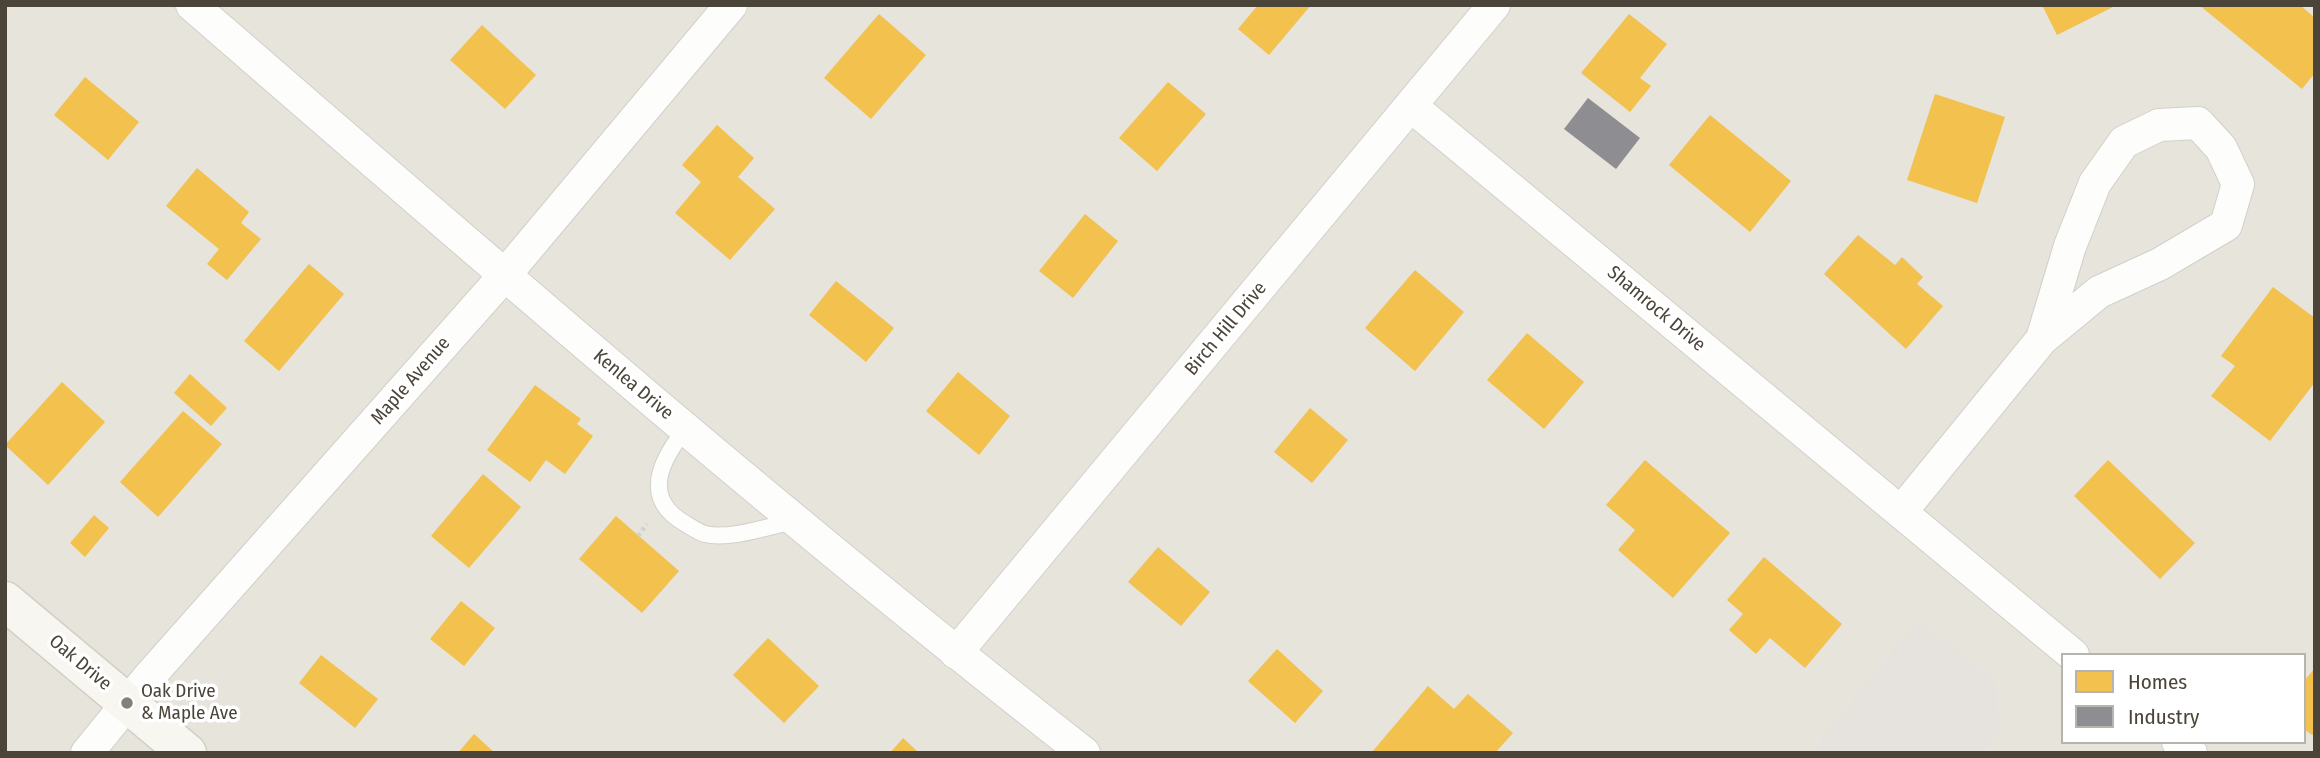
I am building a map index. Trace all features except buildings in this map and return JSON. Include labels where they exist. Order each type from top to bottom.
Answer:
[{"type":"street","name":"Kenlea Drive","points":[[192,5],[685,430],[956,653],[1084,753]]},
{"type":"street","name":"Maple Avenue","points":[[87,753],[127,703],[504,276],[731,5]]},
{"type":"street","name":"Birch Hill Drive","points":[[956,653],[1494,5]]},
{"type":"street","name":"Shamrock Drive","points":[[1411,106],[2071,653]]},
{"type":"street","points":[[1901,512],[2042,339],[2099,292],[2160,264],[2226,225],[2238,184],[2221,148],[2198,123],[2159,125],[2124,142],[2095,183],[2070,246],[2042,339]]},
{"type":"street","name":"Oak Drive","points":[[5,601],[187,753]]},
{"type":"lane","points":[[685,430],[669,450],[657,479],[663,504],[679,520],[704,534],[730,534],[795,521]]},
{"type":"shaded area","points":[[5,5],[2315,5],[2315,753],[5,753]]},
{"type":"shaded area","points":[[1918,620],[1995,682],[2000,733],[1984,753],[1810,753]]},
{"type":"place","name":"Oak Drive & Maple Ave","points":[[127,703]]}]
